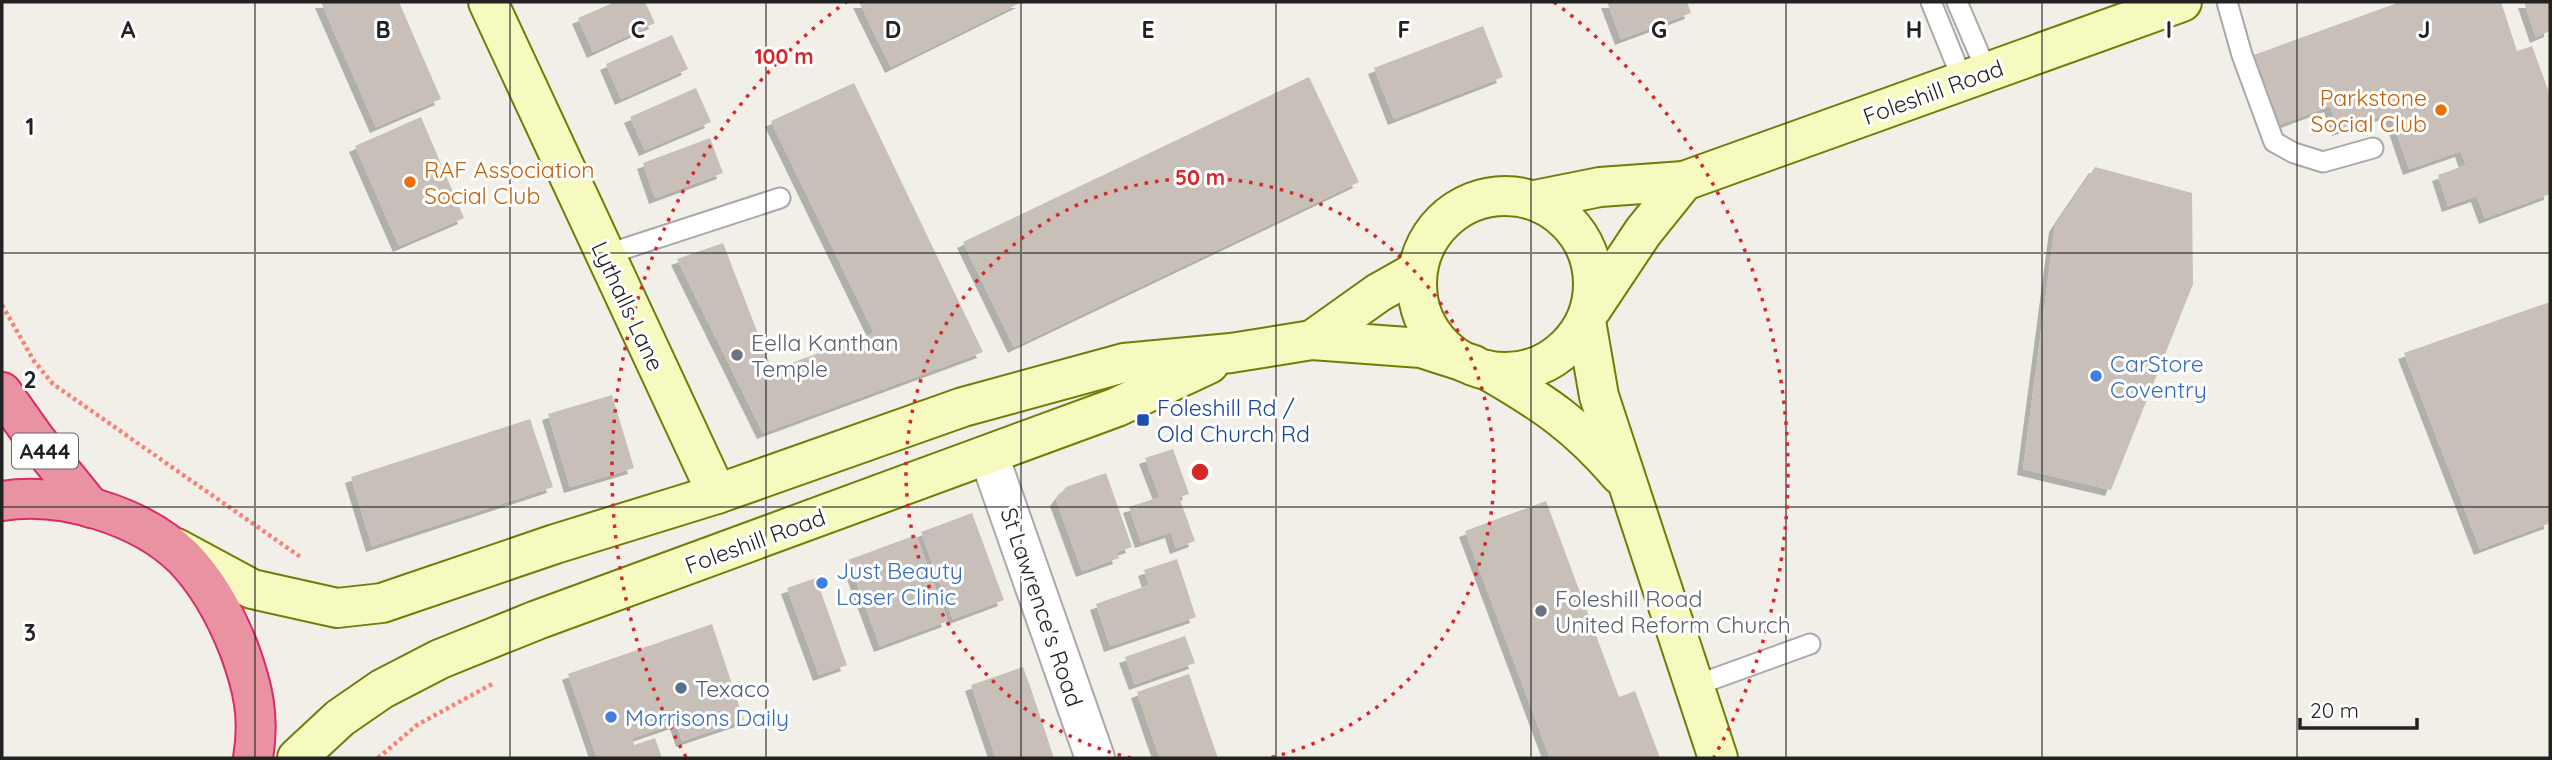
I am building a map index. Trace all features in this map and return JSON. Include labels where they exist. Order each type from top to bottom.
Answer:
[{"type":"highway","name":"A444","points":[[2,392],[36,440],[91,508]]},
{"type":"highway","points":[[2,501],[63,501],[91,508],[139,526],[183,557],[201,578],[223,612],[252,684],[257,735],[253,758]]},
{"type":"main road","name":"Lythalls Lane","points":[[488,2],[717,494]]},
{"type":"main road","name":"Foleshill Road","points":[[1535,200],[1600,187],[1684,181],[2182,2]]},
{"type":"main road","points":[[1480,367],[1519,371],[1536,367],[1558,355],[1573,341],[1643,232],[1684,181]]},
{"type":"main road","points":[[1628,485],[1569,422],[1541,401],[1449,352],[1435,338],[1420,309],[1417,271],[1425,245],[1444,219],[1470,202],[1496,195],[1535,200],[1558,212],[1577,231],[1592,265],[1593,296],[1587,318],[1599,396],[1718,758]]},
{"type":"main road","name":"Foleshill Road","points":[[1312,340],[1378,293],[1417,271]]},
{"type":"main road","name":"Foleshill Road","points":[[165,542],[252,589],[337,608],[382,603],[555,544],[717,494],[962,407],[1124,363],[1231,354],[1312,340],[1420,348],[1480,367]]},
{"type":"main road","name":"Foleshill Road","points":[[297,758],[340,719],[371,696],[440,659],[537,620],[1117,407],[1231,354]]},
{"type":"street","name":"St Lawrence's Road","points":[[989,456],[1095,758]]},
{"type":"lane","points":[[1931,2],[1975,76]]},
{"type":"lane","points":[[1957,2],[1975,76]]},
{"type":"lane","points":[[2227,2],[2242,55],[2274,142],[2294,153],[2323,162],[2373,148]]},
{"type":"lane","points":[[605,255],[780,198]]},
{"type":"lane","points":[[1694,686],[1810,643]]},
{"type":"path","points":[[2,305],[34,360],[53,384],[313,566]]},
{"type":"path","points":[[378,758],[417,725],[496,681]]},
{"type":"building","points":[[321,2],[399,2],[441,99],[376,127]]},
{"type":"building","points":[[615,2],[645,2],[655,23],[593,52],[578,18]]},
{"type":"building","points":[[859,2],[1022,2],[891,67]]},
{"type":"building","points":[[1607,2],[1687,2],[1691,13],[1621,39]]},
{"type":"building","name":"Parkstone Social Club","points":[[2400,2],[2501,2],[2517,51],[2532,46],[2550,95],[2550,194],[2485,218],[2477,196],[2448,206],[2438,175],[2466,165],[2461,151],[2409,169],[2390,113],[2338,130],[2330,106],[2276,126],[2251,56]]},
{"type":"building","points":[[2524,2],[2550,2],[2550,31],[2536,37]]},
{"type":"building","points":[[1483,26],[1503,77],[1394,119],[1374,68]]},
{"type":"building","points":[[672,35],[688,69],[621,99],[606,64]]},
{"type":"building","points":[[1309,77],[1359,182],[1014,347],[963,242]]},
{"type":"building","points":[[854,83],[983,352],[763,433],[677,259],[723,243],[772,370],[874,333],[771,121]]},
{"type":"building","points":[[696,88],[711,122],[645,150],[630,117]]},
{"type":"building","name":"RAF Association Social Club","points":[[421,117],[464,218],[399,246],[355,146]]},
{"type":"building","points":[[710,138],[723,173],[655,198],[643,163]]},
{"type":"building","name":"CarStore Coventry","points":[[2095,167],[2192,193],[2193,284],[2111,490],[2023,469],[2055,226]]},
{"type":"building","points":[[2550,302],[2550,523],[2480,549],[2404,353]]},
{"type":"building","points":[[612,395],[634,468],[570,487],[548,414]]},
{"type":"building","points":[[530,419],[553,487],[372,546],[351,477]]},
{"type":"building","points":[[1173,449],[1189,494],[1179,497],[1195,541],[1176,548],[1171,532],[1141,542],[1129,507],[1160,497],[1145,458]]},
{"type":"building","points":[[1106,473],[1132,547],[1117,552],[1119,558],[1082,571],[1056,500],[1066,487]]},
{"type":"building","name":"Foleshill Road United Reform Church","points":[[1546,501],[1619,697],[1635,691],[1660,758],[1550,758],[1465,531]]},
{"type":"building","points":[[972,513],[1004,600],[953,619],[921,532]]},
{"type":"building","points":[[916,535],[948,621],[880,646],[848,560]]},
{"type":"building","points":[[1177,559],[1196,617],[1110,646],[1096,604],[1149,585],[1144,570]]},
{"type":"building","points":[[816,578],[847,665],[819,675],[787,588]]},
{"type":"building","points":[[712,624],[744,720],[682,741],[676,723],[632,738],[634,745],[655,738],[662,758],[597,758],[568,674]]},
{"type":"building","points":[[1185,636],[1195,663],[1135,684],[1125,657]]},
{"type":"building","points":[[1023,667],[1054,758],[996,758],[971,685]]},
{"type":"building","points":[[1189,674],[1218,758],[1160,758],[1137,692]]},
{"type":"place","name":"Parkstone Social Club","points":[[2441,110]]},
{"type":"place","name":"RAF Association Social Club","points":[[410,182]]},
{"type":"place","name":"Eella Kanthan Temple","points":[[737,355]]},
{"type":"place","name":"CarStore Coventry","points":[[2096,376]]},
{"type":"place","name":"Foleshill Rd / Old Church Rd","points":[[1143,420]]},
{"type":"place","name":"Just Beauty Laser Clinic","points":[[822,583]]},
{"type":"place","name":"Foleshill Road United Reform Church","points":[[1541,611]]},
{"type":"place","name":"Texaco","points":[[681,688]]},
{"type":"place","name":"Morrisons Daily","points":[[611,717]]}]
